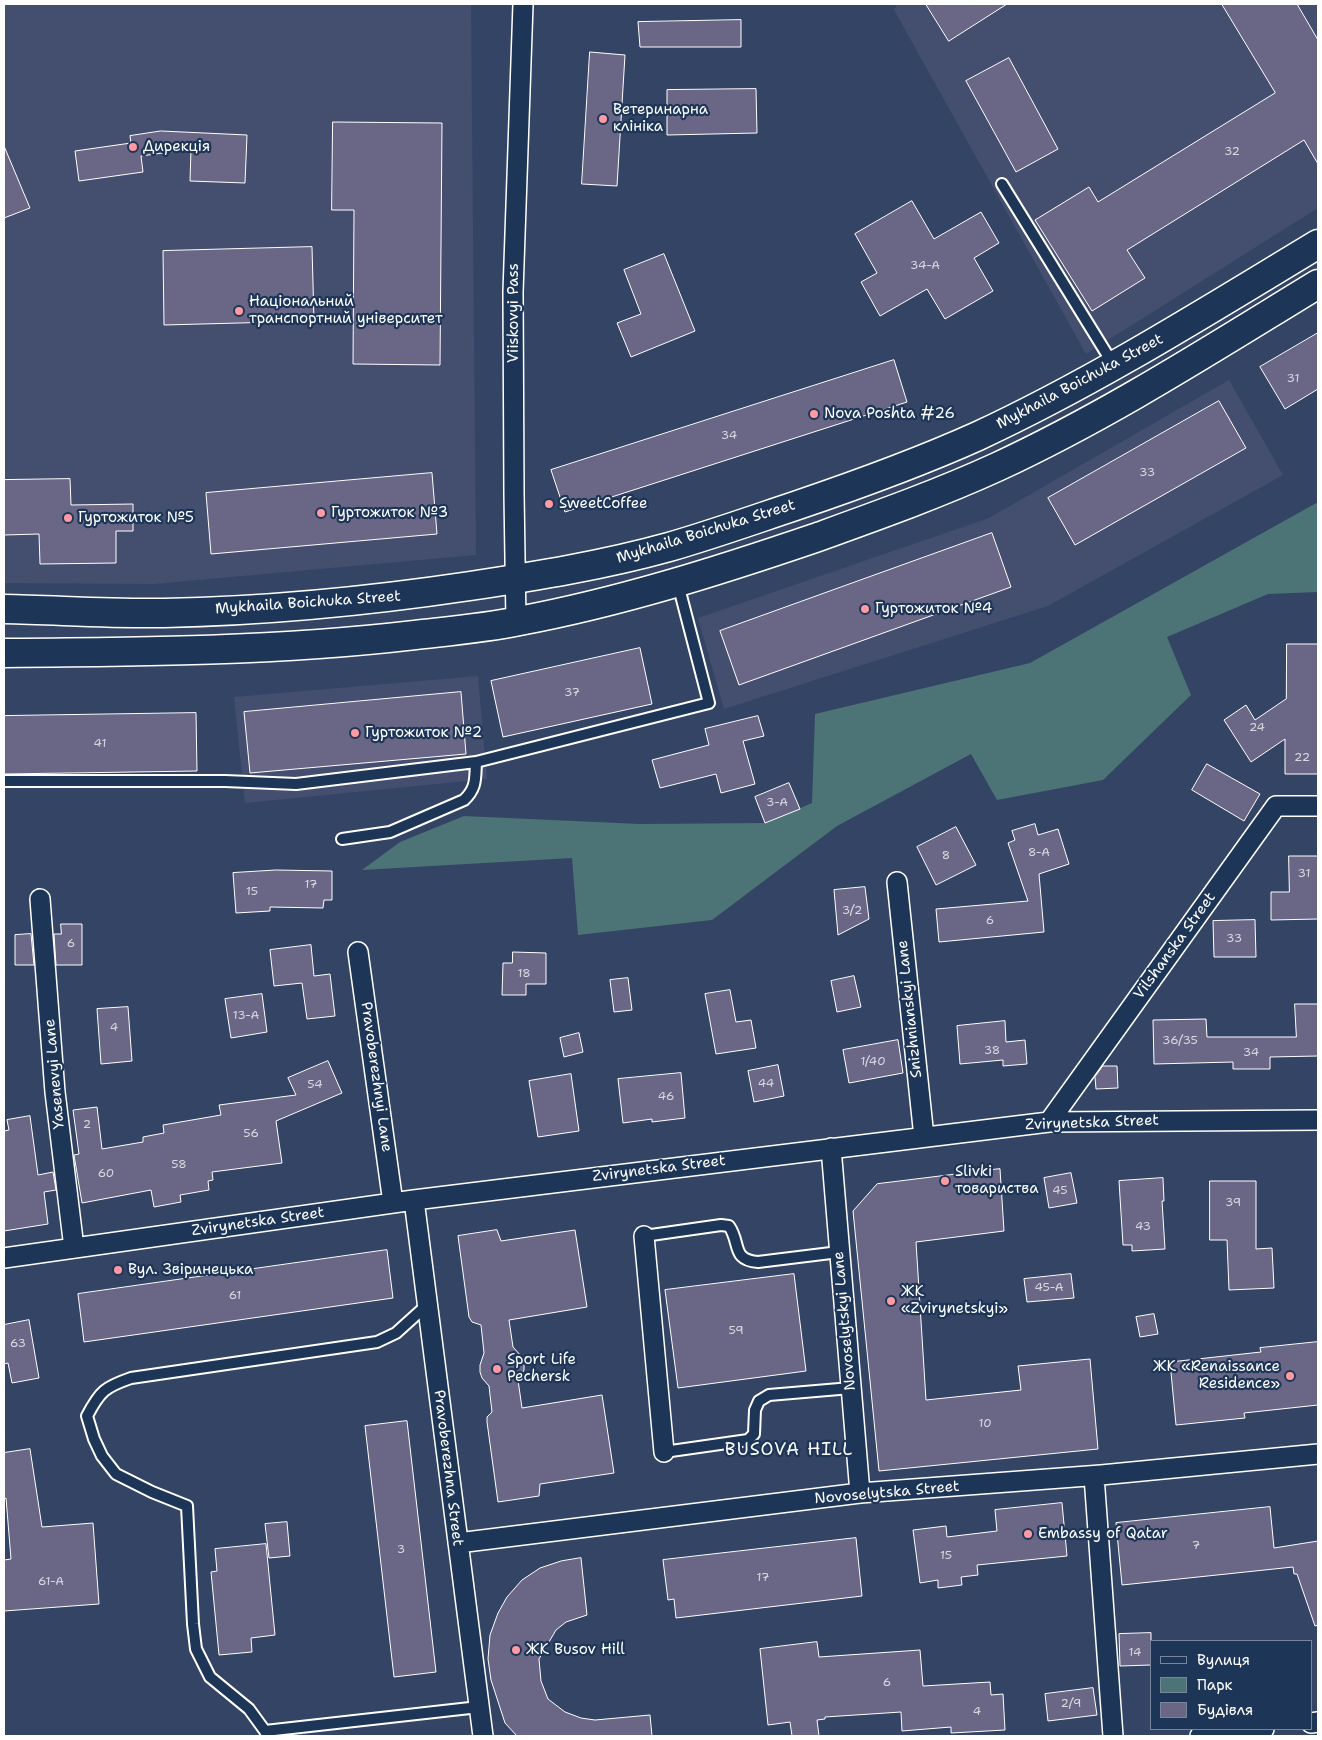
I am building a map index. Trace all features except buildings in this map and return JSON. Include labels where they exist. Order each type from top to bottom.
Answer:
[{"type":"main road","name":"Mykhaila Boichuka Street","points":[[4,609],[164,613],[293,606],[374,599],[516,580],[668,547],[849,488],[930,457],[980,435],[1177,330],[1318,244]]},
{"type":"main road","points":[[4,653],[166,652],[289,647],[374,640],[516,622],[603,603],[678,583],[861,522],[995,468],[1132,397],[1318,284]]},
{"type":"street","name":"Viiskovyi Pass","points":[[516,622],[513,292],[523,4]]},
{"type":"street","name":"Vilshanska Street","points":[[1049,1122],[1276,806],[1318,806]]},
{"type":"street","name":"Snizhnianskyi Lane","points":[[897,882],[924,1136]]},
{"type":"street","name":"Yasenevyi Lane","points":[[40,899],[56,1092],[74,1248]]},
{"type":"street","name":"Pravoberezhnyi Lane","points":[[358,952],[393,1203]]},
{"type":"street","name":"Zvirynetska Street","points":[[4,1258],[414,1200],[1049,1122],[1199,1119],[1318,1120]]},
{"type":"street","name":"Novoselytskyi Lane","points":[[831,1148],[860,1493]]},
{"type":"street","name":"Pravoberezhna Street","points":[[414,1200],[483,1736]]},
{"type":"street","points":[[644,1236],[664,1452]]},
{"type":"street","name":"Novoselytska Street","points":[[458,1543],[860,1493],[1094,1476],[1318,1454]]},
{"type":"street","points":[[1094,1476],[1113,1736]]},
{"type":"street","points":[[1200,1736],[1255,1730]]},
{"type":"lane","points":[[1002,184],[1114,365]]},
{"type":"lane","points":[[4,781],[225,781],[296,784],[476,762],[709,703],[678,583]]},
{"type":"lane","points":[[342,839],[390,832],[464,800],[471,793],[474,786],[476,762]]},
{"type":"lane","points":[[644,1236],[721,1225],[729,1226],[734,1233],[741,1258],[749,1262],[839,1252]]},
{"type":"lane","points":[[427,1305],[396,1333],[378,1342],[132,1378],[110,1385],[96,1401],[87,1416],[94,1439],[102,1456],[116,1474],[152,1492],[187,1506],[196,1649],[210,1677],[249,1709],[266,1733],[479,1707]]},
{"type":"lane","points":[[664,1452],[748,1440],[754,1434],[755,1410],[759,1401],[769,1396],[851,1388]]},
{"type":"shaded area","name":"Національний транспортний університет","points":[[4,4],[471,4],[476,555],[154,584],[4,583]]},
{"type":"shaded area","points":[[897,4],[1318,4],[1318,208],[1086,354],[894,10]]},
{"type":"shaded area","points":[[1229,380],[1283,475],[1048,606],[724,709],[698,618],[989,518]]},
{"type":"shaded area","points":[[478,676],[487,779],[245,803],[234,697]]},
{"type":"green space","points":[[1318,502],[1318,592],[1268,594],[1167,637],[1191,695],[1103,780],[997,800],[971,754],[837,826],[712,920],[578,935],[572,858],[362,870],[400,842],[464,816],[640,824],[765,823],[812,803],[815,714],[1030,663]]},
{"type":"place","name":"Ветеринарна клініка","points":[[603,119]]},
{"type":"place","name":"Дирекція","points":[[133,147]]},
{"type":"place","name":"Національний транспортний університет","points":[[239,311]]},
{"type":"place","name":"Nova Poshta #26","points":[[814,414]]},
{"type":"place","name":"SweetCoffee","points":[[549,504]]},
{"type":"place","name":"Гуртожиток №3","points":[[321,513]]},
{"type":"place","name":"Гуртожиток №5","points":[[68,518]]},
{"type":"place","name":"Гуртожиток №4","points":[[865,609]]},
{"type":"place","name":"Гуртожиток №2","points":[[355,733]]},
{"type":"place","name":"Slivki товариства","points":[[945,1181]]},
{"type":"place","name":"Вул. Звіринецька","points":[[118,1270]]},
{"type":"place","name":"ЖК «Zvirynetskyi»","points":[[891,1301]]},
{"type":"place","name":"Sport Life Pechersk","points":[[497,1369]]},
{"type":"place","name":"ЖК «Renaissance Residence»","points":[[1290,1376]]},
{"type":"place","name":"Embassy of Qatar","points":[[1028,1534]]},
{"type":"place","name":"ЖК Busov Hill","points":[[516,1650]]},
{"type":"district","name":"BUSOVA HILL","points":[[789,1450]]}]
